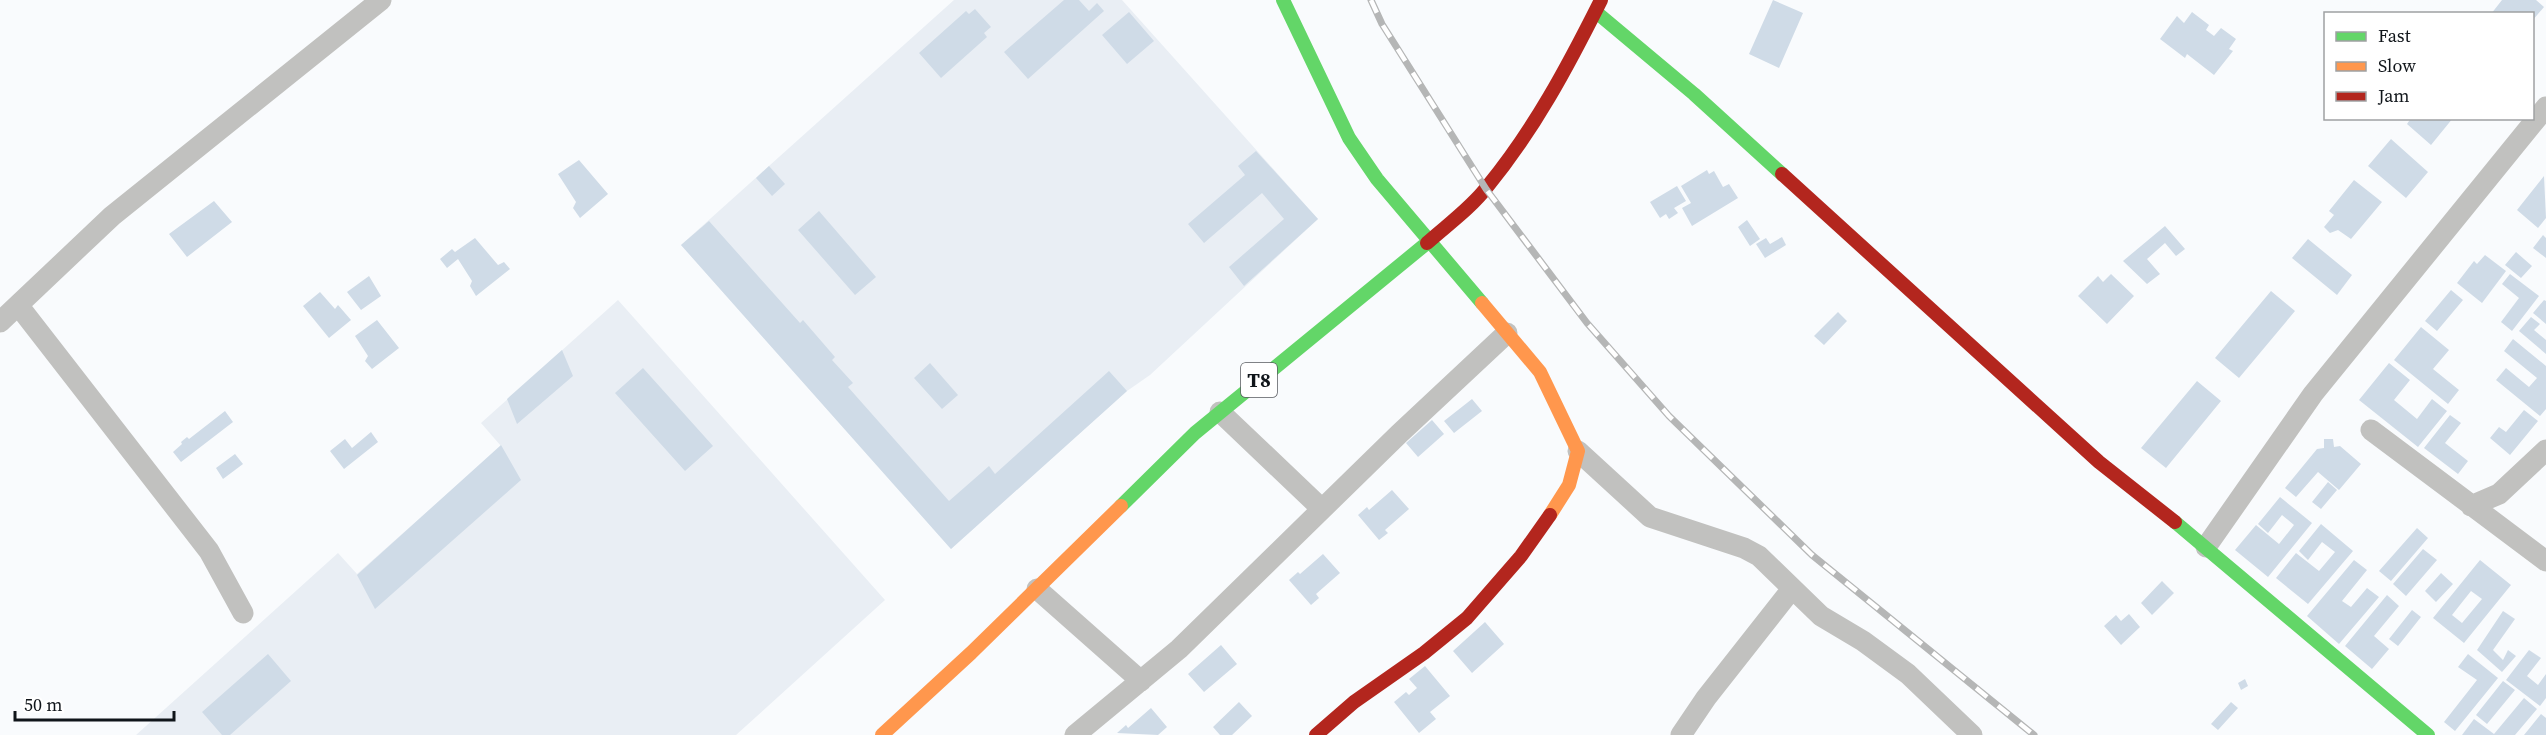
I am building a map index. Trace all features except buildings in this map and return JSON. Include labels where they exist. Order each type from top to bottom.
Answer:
[{"type":"main road","points":[[1283,0],[1349,138],[1377,179],[1428,242],[1540,372],[1578,451],[1569,485],[1556,507],[1521,556],[1467,618],[1424,653],[1354,702],[1316,735]]},
{"type":"main road","points":[[1599,6],[2099,462],[2206,547],[2428,735]]},
{"type":"main road","name":"T8","points":[[882,735],[1220,412],[1428,242],[1486,189],[1510,158],[1560,81],[1599,6]]},
{"type":"street","points":[[0,322],[112,216],[381,0]]},
{"type":"street","points":[[2206,547],[2313,394],[2546,107]]},
{"type":"street","points":[[18,305],[209,551],[243,613]]},
{"type":"street","points":[[1075,735],[1179,649],[1507,333]]},
{"type":"street","points":[[1220,412],[1322,509]]},
{"type":"street","points":[[2371,430],[2546,561]]},
{"type":"street","points":[[2471,506],[2499,494],[2546,450]]},
{"type":"street","points":[[1578,451],[1650,517],[1744,548],[1759,556],[1791,590],[1821,616],[1863,640],[1908,674],[1972,735]]},
{"type":"street","points":[[1037,589],[1141,681]]},
{"type":"street","points":[[1682,735],[1706,698],[1791,590]]},
{"type":"shaded area","points":[[954,0],[1122,0],[1318,219],[1150,375],[1127,391],[951,549],[681,245]]},
{"type":"shaded area","points":[[618,300],[885,600],[736,735],[136,735],[338,553],[357,574],[501,446],[481,423]]},
{"type":"railway","points":[[1371,0],[1382,24],[1486,189],[1587,323],[1669,416],[1812,555],[2034,735]]},
{"type":"traffic: fast","points":[[1283,0],[1349,138],[1377,179],[1482,303]]},
{"type":"traffic: fast","points":[[1596,12],[1694,94],[1782,174]]},
{"type":"traffic: fast","points":[[1121,506],[1195,433],[1427,243]]},
{"type":"traffic: fast","points":[[2175,522],[2428,735]]},
{"type":"traffic: slow","points":[[1482,303],[1540,372],[1578,451],[1569,485],[1550,515]]},
{"type":"traffic: slow","points":[[882,735],[971,653],[1121,506]]},
{"type":"traffic: jam","points":[[1427,243],[1481,195],[1520,143],[1549,97],[1601,0]]},
{"type":"traffic: jam","points":[[1782,174],[2099,462],[2175,522]]},
{"type":"traffic: jam","points":[[1316,735],[1354,702],[1424,653],[1467,618],[1521,556],[1550,515]]}]
